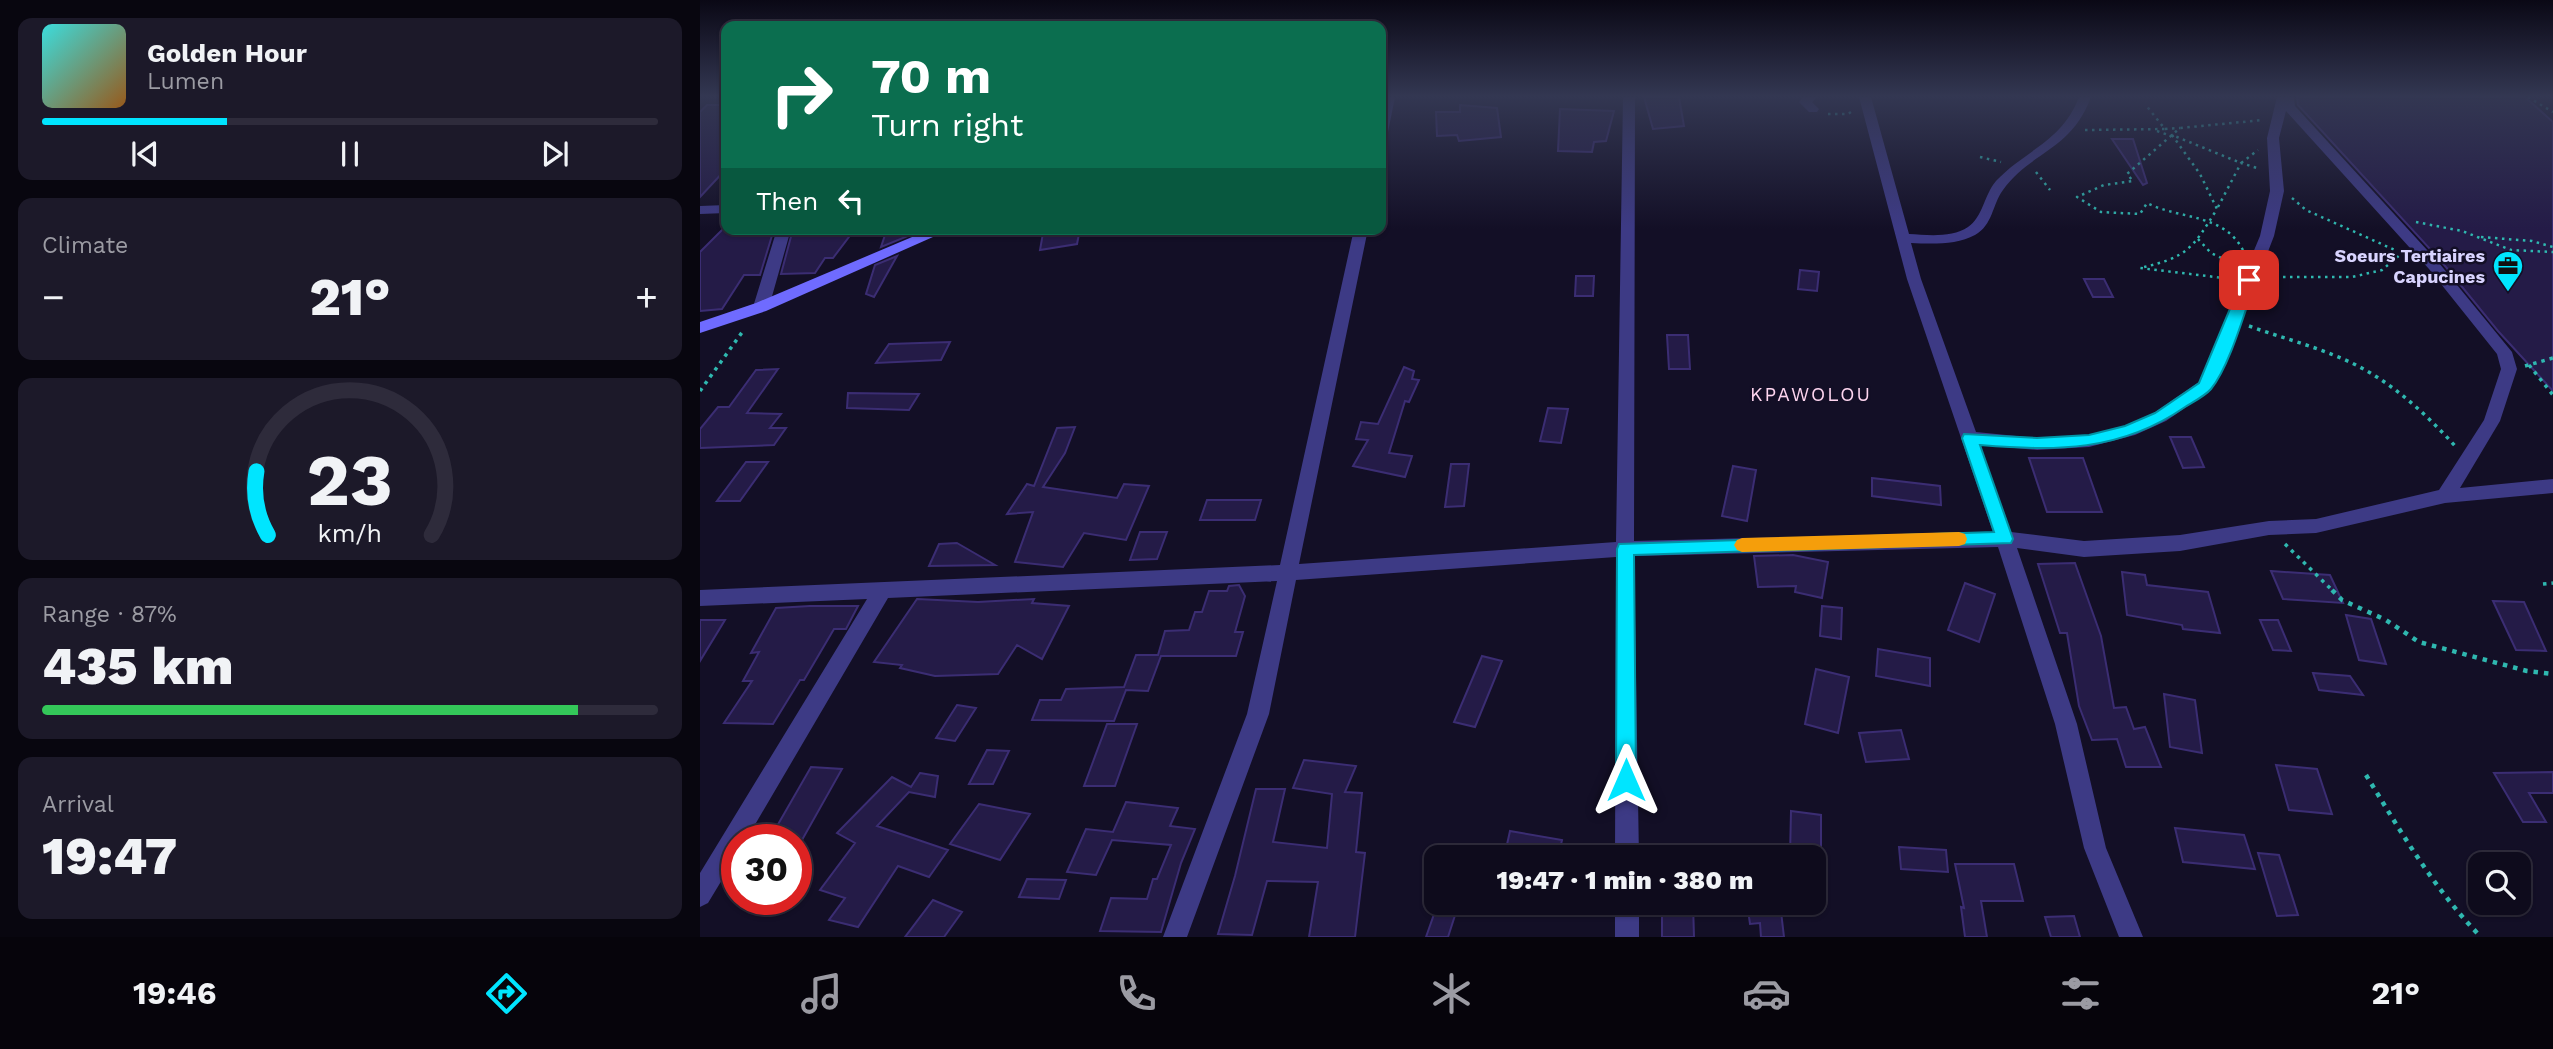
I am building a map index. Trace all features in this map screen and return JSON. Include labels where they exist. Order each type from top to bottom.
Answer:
[{"type":"street","points":[[1627,845],[1625,549],[1629,141]]},
{"type":"street","points":[[1877,141],[1914,279],[2066,724],[2095,848],[2131,937]]},
{"type":"street","points":[[1903,238],[1940,239],[1971,232],[1986,217],[1996,188],[2030,157],[2051,148],[2056,141]]},
{"type":"street","points":[[1970,438],[2037,444],[2089,441],[2129,431],[2150,422],[2185,402],[2205,386],[2267,236],[2277,183],[2273,141]]},
{"type":"street","points":[[2320,141],[2392,219],[2504,352],[2509,369],[2492,421],[2467,465],[2445,496]]},
{"type":"street","points":[[700,210],[721,209]]},
{"type":"street","points":[[761,307],[782,235]]},
{"type":"street","points":[[700,328],[761,307],[930,235]]},
{"type":"street","points":[[1175,937],[1258,714],[1360,235]]},
{"type":"street","points":[[700,598],[1287,573],[1625,549],[2005,539],[2084,549],[2109,549],[2136,544],[2180,543],[2269,528],[2316,526],[2445,496],[2553,486]]},
{"type":"street","points":[[700,895],[883,590]]},
{"type":"street","points":[[1627,915],[1627,937]]},
{"type":"path","points":[[2166,141],[2127,174],[2133,181],[2104,185],[2077,197],[2101,212],[2140,214],[2147,203],[2161,210],[2168,209],[2176,216],[2209,221],[2231,232],[2252,273],[2360,276],[2382,270],[2404,253],[2306,210],[2262,170],[2183,141]]},
{"type":"path","points":[[2175,141],[2200,174],[2217,209]]},
{"type":"path","points":[[2198,239],[2211,253],[2230,262],[2232,279],[2140,268],[2176,260],[2192,249],[2241,163],[2270,141]]},
{"type":"path","points":[[2030,157],[2034,170],[2050,190]]},
{"type":"path","points":[[2392,219],[2440,226],[2479,236],[2511,250],[2553,250]]},
{"type":"path","points":[[2479,236],[2532,241],[2553,250]]},
{"type":"path","points":[[2503,238],[2511,250]]},
{"type":"path","points":[[700,391],[761,307]]},
{"type":"path","points":[[2233,321],[2327,353],[2376,376],[2430,417],[2465,458],[2467,465]]},
{"type":"path","points":[[2509,369],[2553,358]]},
{"type":"path","points":[[2529,365],[2553,395]]},
{"type":"path","points":[[2269,528],[2342,600],[2386,620],[2419,642],[2527,671],[2553,674]]},
{"type":"path","points":[[2543,584],[2553,583]]},
{"type":"path","points":[[2366,775],[2418,859],[2455,911],[2481,937]]},
{"type":"building","points":[[700,141],[721,141],[721,174],[700,197]]},
{"type":"building","points":[[1558,141],[1606,141],[1594,142],[1592,152],[1558,151]]},
{"type":"building","points":[[2113,141],[2134,141],[2147,183],[2143,185]]},
{"type":"building","name":"Soeurs Tertiaires Capucines","points":[[2331,141],[2553,141],[2553,391],[2498,331],[2441,261]]},
{"type":"building","points":[[721,231],[721,235],[772,235],[760,275],[744,275],[722,309],[700,311],[700,252]]},
{"type":"building","points":[[791,235],[850,235],[833,258],[825,258],[815,273],[781,274]]},
{"type":"building","points":[[885,235],[908,235],[908,236],[881,247]]},
{"type":"building","points":[[1043,235],[1079,235],[1077,244],[1040,250]]},
{"type":"building","points":[[897,256],[874,297],[866,294],[875,265]]},
{"type":"building","points":[[1800,270],[1819,272],[1817,291],[1798,289]]},
{"type":"building","points":[[1576,276],[1594,276],[1593,296],[1575,296]]},
{"type":"building","points":[[2084,279],[2104,279],[2113,297],[2093,297]]},
{"type":"building","points":[[1667,335],[1688,335],[1690,369],[1669,369]]},
{"type":"building","points":[[950,342],[941,360],[876,363],[889,344]]},
{"type":"building","points":[[1404,367],[1414,371],[1412,379],[1419,380],[1409,402],[1405,401],[1389,453],[1412,456],[1405,477],[1353,466],[1368,440],[1356,439],[1361,422],[1378,424]]},
{"type":"building","points":[[778,369],[747,413],[781,414],[770,428],[786,428],[774,445],[700,448],[700,429],[718,407],[729,407],[756,370]]},
{"type":"building","points":[[848,393],[919,394],[909,410],[847,408]]},
{"type":"building","points":[[1548,408],[1568,409],[1561,443],[1540,441]]},
{"type":"building","points":[[1075,427],[1065,453],[1043,487],[1117,498],[1124,484],[1149,486],[1126,540],[1084,533],[1063,567],[1015,562],[1033,512],[1007,514],[1027,484],[1034,486],[1057,428]]},
{"type":"building","points":[[2170,437],[2191,437],[2204,467],[2183,468]]},
{"type":"building","points":[[2029,458],[2083,458],[2102,512],[2047,512]]},
{"type":"building","points":[[746,462],[768,462],[740,501],[717,501]]},
{"type":"building","points":[[1451,464],[1469,464],[1464,506],[1445,507]]},
{"type":"building","points":[[1733,466],[1756,470],[1747,521],[1722,516]]},
{"type":"building","points":[[1872,478],[1940,486],[1941,505],[1872,496]]},
{"type":"building","points":[[1207,500],[1261,500],[1255,520],[1200,520]]},
{"type":"building","points":[[1140,532],[1167,532],[1157,559],[1130,560]]},
{"type":"building","points":[[957,543],[995,565],[929,566],[939,544]]},
{"type":"building","points":[[1793,555],[1828,562],[1822,598],[1795,592],[1796,586],[1758,587],[1754,556]]},
{"type":"building","points":[[2075,563],[2101,636],[2114,708],[2126,707],[2134,729],[2145,727],[2161,767],[2126,767],[2117,739],[2092,740],[2079,706],[2067,633],[2060,633],[2038,564]]},
{"type":"building","points":[[2271,571],[2330,575],[2343,603],[2283,599]]},
{"type":"building","points":[[2122,572],[2145,575],[2147,585],[2208,592],[2220,633],[2183,629],[2182,625],[2127,615]]},
{"type":"building","points":[[1965,583],[1995,594],[1979,642],[1948,630]]},
{"type":"building","points":[[1239,585],[1245,596],[1235,632],[1243,632],[1236,656],[1161,656],[1148,691],[1126,690],[1114,721],[1032,720],[1040,700],[1061,700],[1066,689],[1124,687],[1136,655],[1158,655],[1165,631],[1189,630],[1195,612],[1202,612],[1209,591],[1227,591],[1229,586]]},
{"type":"building","points":[[917,599],[978,602],[1034,599],[1032,603],[1069,606],[1042,659],[1017,645],[998,674],[935,676],[900,668],[902,665],[874,662]]},
{"type":"building","points":[[2493,601],[2524,602],[2546,651],[2516,650]]},
{"type":"building","points":[[858,606],[846,629],[834,629],[804,680],[800,680],[773,724],[724,723],[752,681],[743,681],[759,652],[751,653],[776,608]]},
{"type":"building","points":[[1822,606],[1842,608],[1841,639],[1820,636]]},
{"type":"building","points":[[2346,615],[2371,619],[2386,664],[2359,660]]},
{"type":"building","points":[[700,620],[725,620],[700,661]]},
{"type":"building","points":[[2260,620],[2278,620],[2291,651],[2273,650]]},
{"type":"building","points":[[1878,649],[1930,658],[1930,686],[1876,676]]},
{"type":"building","points":[[1482,656],[1502,661],[1475,727],[1454,722]]},
{"type":"building","points":[[1816,669],[1849,677],[1838,733],[1805,724]]},
{"type":"building","points":[[2313,673],[2350,676],[2363,695],[2319,690]]},
{"type":"building","points":[[2164,694],[2195,700],[2202,753],[2170,747]]},
{"type":"building","points":[[957,705],[976,708],[955,741],[936,738]]},
{"type":"building","points":[[1107,724],[1137,724],[1115,786],[1084,786]]},
{"type":"building","points":[[1901,730],[1909,759],[1866,762],[1859,733]]},
{"type":"building","points":[[987,750],[1009,751],[993,784],[969,784]]},
{"type":"building","points":[[1304,760],[1356,766],[1345,792],[1362,793],[1356,852],[1365,853],[1355,937],[1309,937],[1318,882],[1267,881],[1252,935],[1218,934],[1256,789],[1285,789],[1273,842],[1327,848],[1332,794],[1293,788]]},
{"type":"building","points":[[2276,765],[2317,769],[2332,814],[2289,810]]},
{"type":"building","points":[[811,767],[842,769],[811,824],[778,824]]},
{"type":"building","points":[[2553,772],[2553,793],[2529,793],[2546,822],[2523,822],[2494,773]]},
{"type":"building","points":[[920,773],[938,776],[935,797],[909,792],[877,826],[948,850],[929,877],[898,866],[858,927],[829,920],[845,898],[820,890],[855,843],[837,833],[892,777],[911,787]]},
{"type":"building","points":[[1126,802],[1178,808],[1170,826],[1195,829],[1181,863],[1161,932],[1100,931],[1111,898],[1147,899],[1153,879],[1157,879],[1171,845],[1112,840],[1096,875],[1067,872],[1086,829],[1113,832]]},
{"type":"building","points":[[979,804],[1030,814],[1000,860],[950,844]]},
{"type":"building","points":[[1791,811],[1821,815],[1821,845],[1790,845]]},
{"type":"building","points":[[2175,828],[2244,835],[2255,869],[2183,862]]},
{"type":"building","points":[[1510,831],[1562,840],[1561,845],[1507,845]]},
{"type":"building","points":[[1899,847],[1946,850],[1948,872],[1901,869]]},
{"type":"building","points":[[2258,853],[2279,855],[2298,915],[2277,916]]},
{"type":"building","points":[[1955,864],[2014,864],[2023,901],[1981,901],[1987,937],[1965,937],[1961,907],[1964,908]]},
{"type":"building","points":[[1027,879],[1066,880],[1059,899],[1019,897]]},
{"type":"building","points":[[933,900],[962,912],[944,937],[905,937]]},
{"type":"building","points":[[1434,915],[1455,915],[1448,937],[1426,937]]},
{"type":"building","points":[[1662,915],[1693,915],[1694,937],[1662,937]]},
{"type":"building","points":[[1749,915],[1781,915],[1784,937],[1761,937],[1760,923],[1750,924]]},
{"type":"building","points":[[2074,916],[2080,937],[2051,937],[2045,917]]},
{"type":"slow traffic","points":[[1742,545],[1959,539]]},
{"type":"place","name":"Soeurs Tertiaires Capucines","points":[[2508,293]]},
{"type":"district","name":"KPAWOLOU","points":[[1811,394]]},
{"type":"route","points":[[1626,780],[1625,549],[2005,539],[1970,438],[2037,444],[2089,441],[2129,431],[2160,417],[2205,386],[2217,363],[2249,280]]}]
